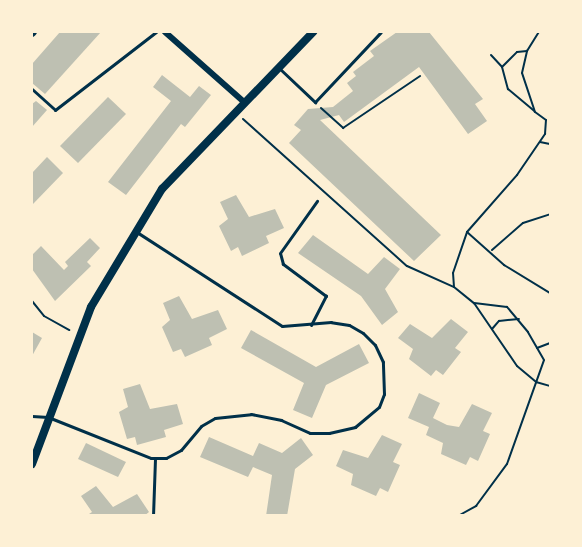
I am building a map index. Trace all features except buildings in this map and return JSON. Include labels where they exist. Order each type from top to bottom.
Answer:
[{"type":"street","points":[[165,32],[243,101]]},
{"type":"street","points":[[32,464],[91,307],[162,189],[243,101],[313,32]]},
{"type":"lane","points":[[32,89],[55,110],[156,32]]},
{"type":"lane","points":[[277,67],[315,102],[381,32]]},
{"type":"lane","points":[[311,325],[326,296],[283,264],[280,254],[317,201]]},
{"type":"lane","points":[[32,416],[48,417],[134,454],[155,458],[181,450],[201,426],[232,415],[281,420],[320,433],[342,432],[368,419],[384,394],[383,362],[375,345],[349,325],[282,326],[137,232]]},
{"type":"lane","points":[[153,516],[155,458]]},
{"type":"path","points":[[536,112],[522,73],[527,51],[538,32]]},
{"type":"path","points":[[502,67],[517,52],[527,51]]},
{"type":"path","points":[[490,54],[502,67],[508,89],[546,120],[550,120]]},
{"type":"path","points":[[315,102],[343,128],[420,76]]},
{"type":"path","points":[[234,111],[406,266],[454,287],[474,303],[518,366],[536,382],[550,386]]},
{"type":"path","points":[[454,287],[453,273],[467,232],[540,142],[546,120]]},
{"type":"path","points":[[540,142],[550,144]]},
{"type":"path","points":[[492,250],[523,223],[550,214]]},
{"type":"path","points":[[467,232],[492,250],[504,266],[550,293]]},
{"type":"path","points":[[32,302],[44,316],[80,337]]},
{"type":"path","points":[[458,516],[476,506],[507,464],[544,360],[519,319],[507,307],[474,303]]},
{"type":"path","points":[[492,329],[499,321],[519,319]]},
{"type":"path","points":[[537,348],[550,343]]}]
